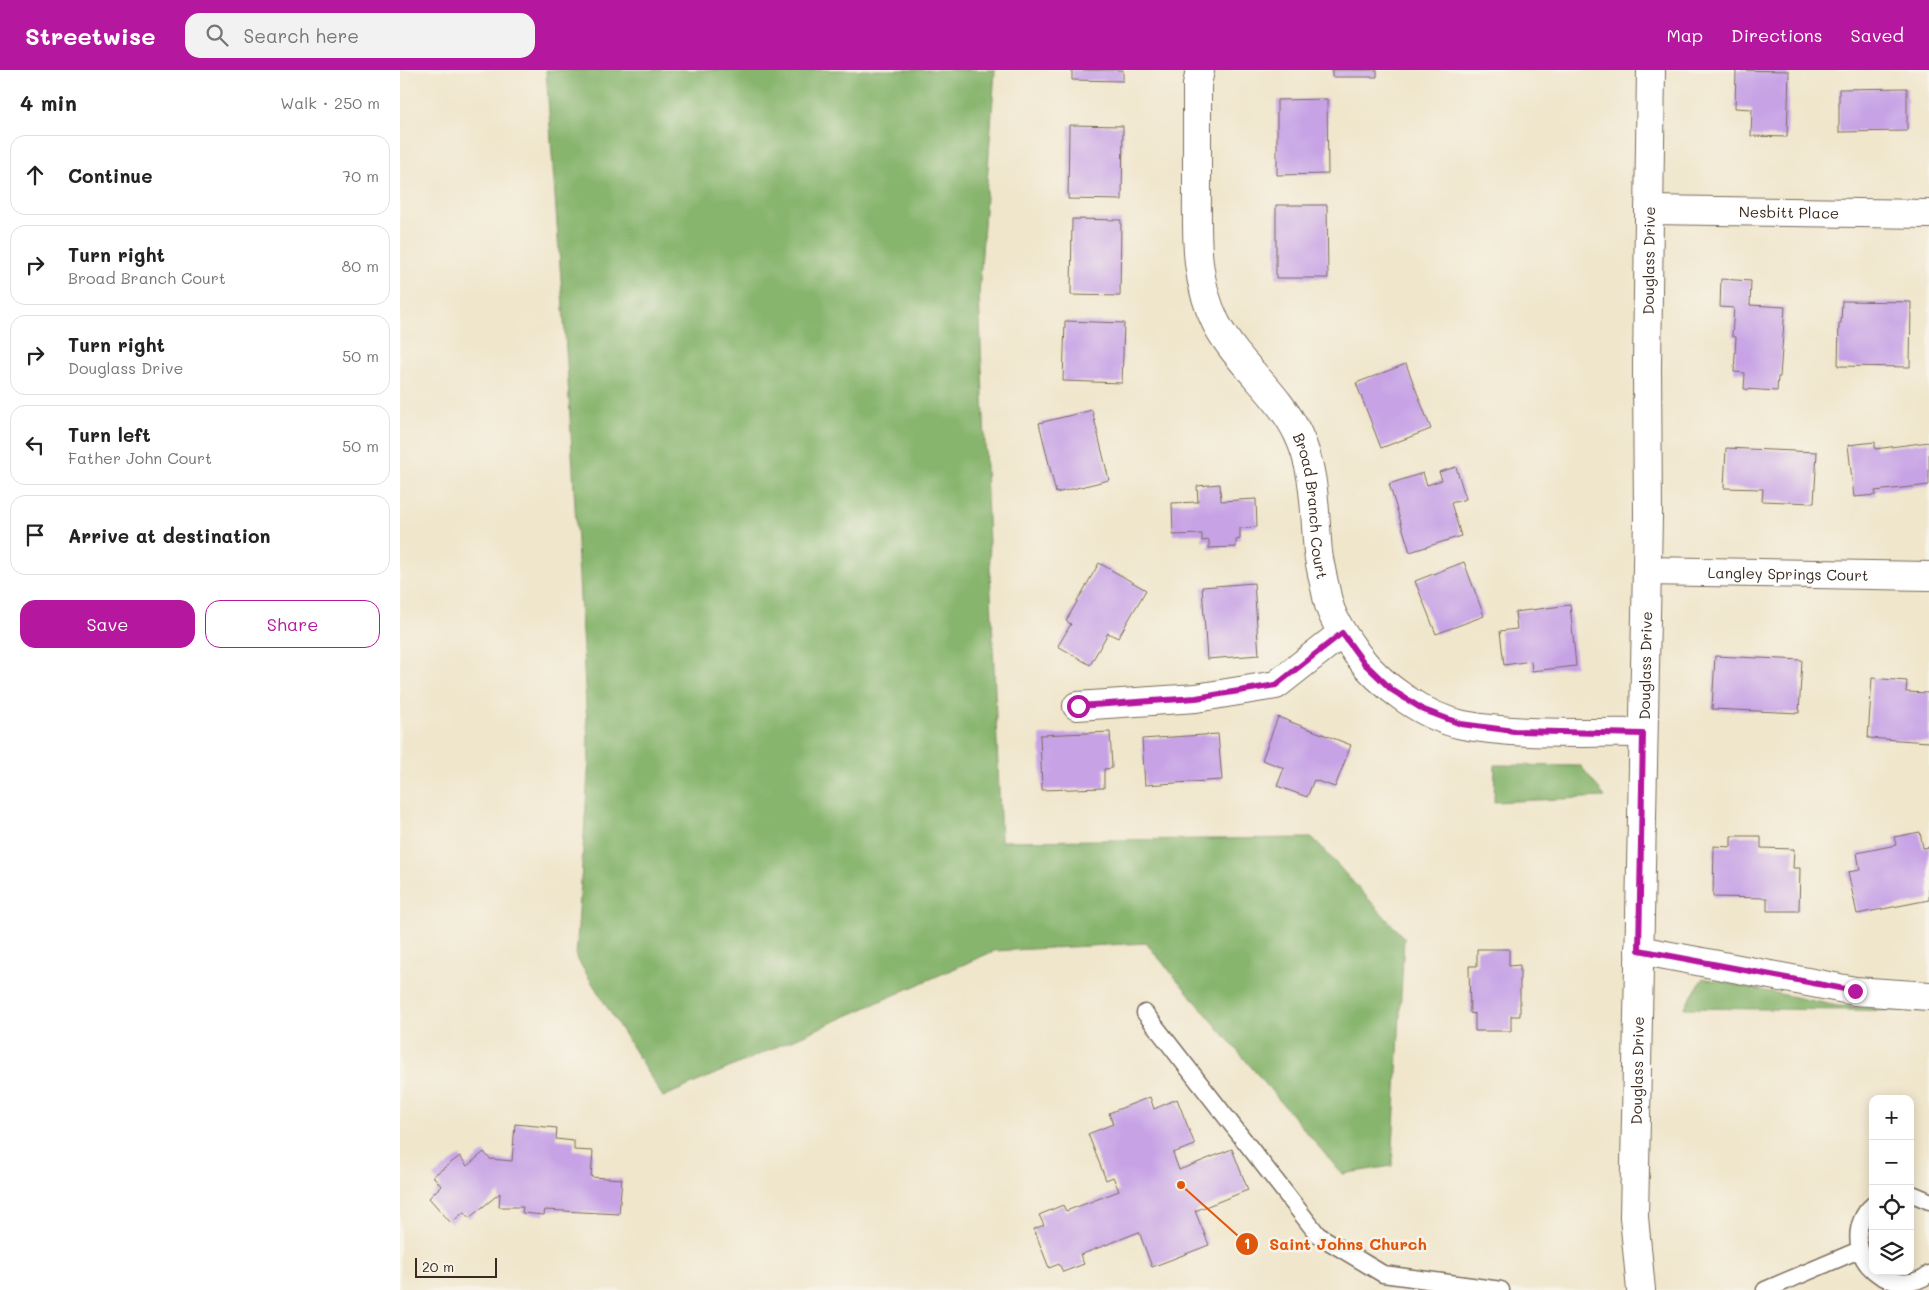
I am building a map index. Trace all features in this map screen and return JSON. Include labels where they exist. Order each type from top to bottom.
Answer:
[{"type":"street","name":"Broad Branch Court","points":[[1200,70],[1197,85],[1197,256],[1204,290],[1216,323],[1238,356],[1281,404],[1298,434],[1312,474],[1316,506],[1318,553],[1328,601],[1342,633],[1364,663],[1392,690],[1424,710],[1461,724],[1514,731],[1643,734]]},
{"type":"street","name":"Douglass Drive","points":[[1641,1290],[1634,1217],[1647,571],[1651,70]]},
{"type":"street","name":"Nesbitt Place","points":[[1649,210],[1929,214]]},
{"type":"street","name":"Langley Springs Court","points":[[1647,571],[1929,576]]},
{"type":"street","points":[[1078,706],[1196,698],[1276,685],[1342,633]]},
{"type":"street","points":[[1639,950],[1855,991],[1929,996]]},
{"type":"lane","points":[[1145,1013],[1318,1236],[1383,1274],[1501,1290]]},
{"type":"lane","points":[[1914,1195],[1929,1201]]},
{"type":"lane","points":[[1869,1210],[1861,1220],[1858,1234],[1860,1250],[1869,1267]]},
{"type":"lane","points":[[1765,1290],[1860,1250]]},
{"type":"lane","points":[[1878,1275],[1895,1282],[1911,1282],[1929,1274]]},
{"type":"green space","points":[[546,70],[995,70],[979,295],[1001,841],[1313,838],[1404,938],[1392,1166],[1342,1174],[1146,943],[994,951],[663,1097],[576,957],[589,759],[567,363]]},
{"type":"green space","points":[[1495,765],[1581,766],[1605,797],[1494,802]]},
{"type":"green space","points":[[1703,978],[1838,1006],[1929,1008],[1929,1011],[1684,1008]]},
{"type":"building","points":[[1072,70],[1123,70],[1123,81],[1072,80]]},
{"type":"building","points":[[1332,70],[1377,70],[1377,77],[1332,77]]},
{"type":"building","points":[[1736,70],[1789,71],[1787,137],[1751,136],[1752,109],[1735,108]]},
{"type":"building","points":[[1907,88],[1907,131],[1839,132],[1839,89]]},
{"type":"building","points":[[1327,99],[1328,174],[1277,175],[1277,100]]},
{"type":"building","points":[[1069,125],[1123,126],[1122,200],[1068,199]]},
{"type":"building","points":[[1276,205],[1327,205],[1328,278],[1276,278]]},
{"type":"building","points":[[1072,219],[1121,220],[1120,296],[1071,295]]},
{"type":"building","points":[[1721,279],[1751,281],[1750,305],[1785,307],[1780,377],[1778,377],[1777,391],[1744,389],[1745,373],[1734,372],[1736,337],[1732,336],[1734,308],[1720,307]]},
{"type":"building","points":[[1842,301],[1911,302],[1910,367],[1838,366],[1839,323],[1841,323]]},
{"type":"building","points":[[1065,321],[1124,323],[1122,383],[1063,381]]},
{"type":"building","points":[[1406,364],[1431,429],[1381,448],[1356,383]]},
{"type":"building","points":[[1092,410],[1109,480],[1056,493],[1039,423]]},
{"type":"building","points":[[1875,442],[1875,449],[1929,442],[1929,485],[1875,491],[1876,495],[1854,497],[1848,445]]},
{"type":"building","points":[[1726,448],[1817,452],[1814,503],[1762,501],[1763,489],[1724,488]]},
{"type":"building","points":[[1456,467],[1466,499],[1451,503],[1461,536],[1410,552],[1389,484],[1423,473],[1427,485],[1442,480],[1439,472]]},
{"type":"building","points":[[1220,484],[1221,501],[1256,499],[1257,527],[1240,528],[1240,539],[1236,540],[1236,547],[1209,548],[1209,540],[1202,541],[1202,534],[1173,535],[1172,503],[1198,502],[1197,486]]},
{"type":"building","points":[[1464,562],[1484,616],[1436,634],[1415,581]]},
{"type":"building","points":[[1099,563],[1146,590],[1118,638],[1108,633],[1090,665],[1058,646],[1071,624],[1066,621]]},
{"type":"building","points":[[1254,583],[1259,655],[1207,659],[1202,587]]},
{"type":"building","points":[[1570,605],[1576,666],[1532,671],[1531,661],[1504,665],[1500,631],[1517,629],[1515,612]]},
{"type":"building","points":[[1715,656],[1802,660],[1799,713],[1712,709]]},
{"type":"building","points":[[1872,678],[1907,681],[1906,692],[1929,693],[1929,742],[1868,738]]},
{"type":"building","points":[[1278,717],[1351,745],[1335,787],[1314,780],[1307,797],[1277,786],[1284,768],[1262,760]]},
{"type":"building","points":[[1110,732],[1112,768],[1104,769],[1104,788],[1042,790],[1040,735]]},
{"type":"building","points":[[1218,734],[1222,780],[1145,785],[1142,739]]},
{"type":"building","points":[[1920,832],[1923,848],[1929,847],[1929,900],[1857,914],[1848,872],[1860,870],[1857,853],[1896,845],[1894,837]]},
{"type":"building","points":[[1731,836],[1761,836],[1761,848],[1794,849],[1793,868],[1800,868],[1799,911],[1767,911],[1767,898],[1713,897],[1714,846],[1731,847]]},
{"type":"building","points":[[1477,949],[1509,949],[1509,966],[1520,965],[1520,1016],[1511,1016],[1511,1031],[1475,1031],[1475,1014],[1470,1013],[1469,966],[1477,966]]},
{"type":"building","points":[[1150,1097],[1154,1109],[1177,1099],[1195,1145],[1173,1153],[1179,1170],[1232,1149],[1248,1190],[1195,1211],[1209,1245],[1152,1267],[1139,1232],[1080,1255],[1084,1264],[1063,1272],[1059,1264],[1049,1268],[1034,1229],[1044,1225],[1039,1215],[1063,1205],[1066,1211],[1119,1191],[1113,1177],[1106,1180],[1088,1134],[1113,1124],[1109,1113]]},
{"type":"building","points":[[515,1124],[557,1128],[556,1139],[574,1141],[574,1150],[593,1151],[591,1177],[622,1179],[619,1214],[545,1210],[544,1215],[522,1213],[523,1207],[499,1207],[500,1193],[469,1218],[464,1212],[451,1223],[429,1198],[441,1186],[433,1176],[460,1156],[467,1166],[484,1152],[490,1159],[512,1161]]},
{"type":"place","name":"Saint Johns Church","points":[[1181,1185]]},
{"type":"route","points":[[1078,706],[1196,698],[1276,685],[1342,633],[1364,663],[1392,690],[1424,710],[1461,724],[1514,731],[1643,734],[1639,950],[1855,991]]}]
